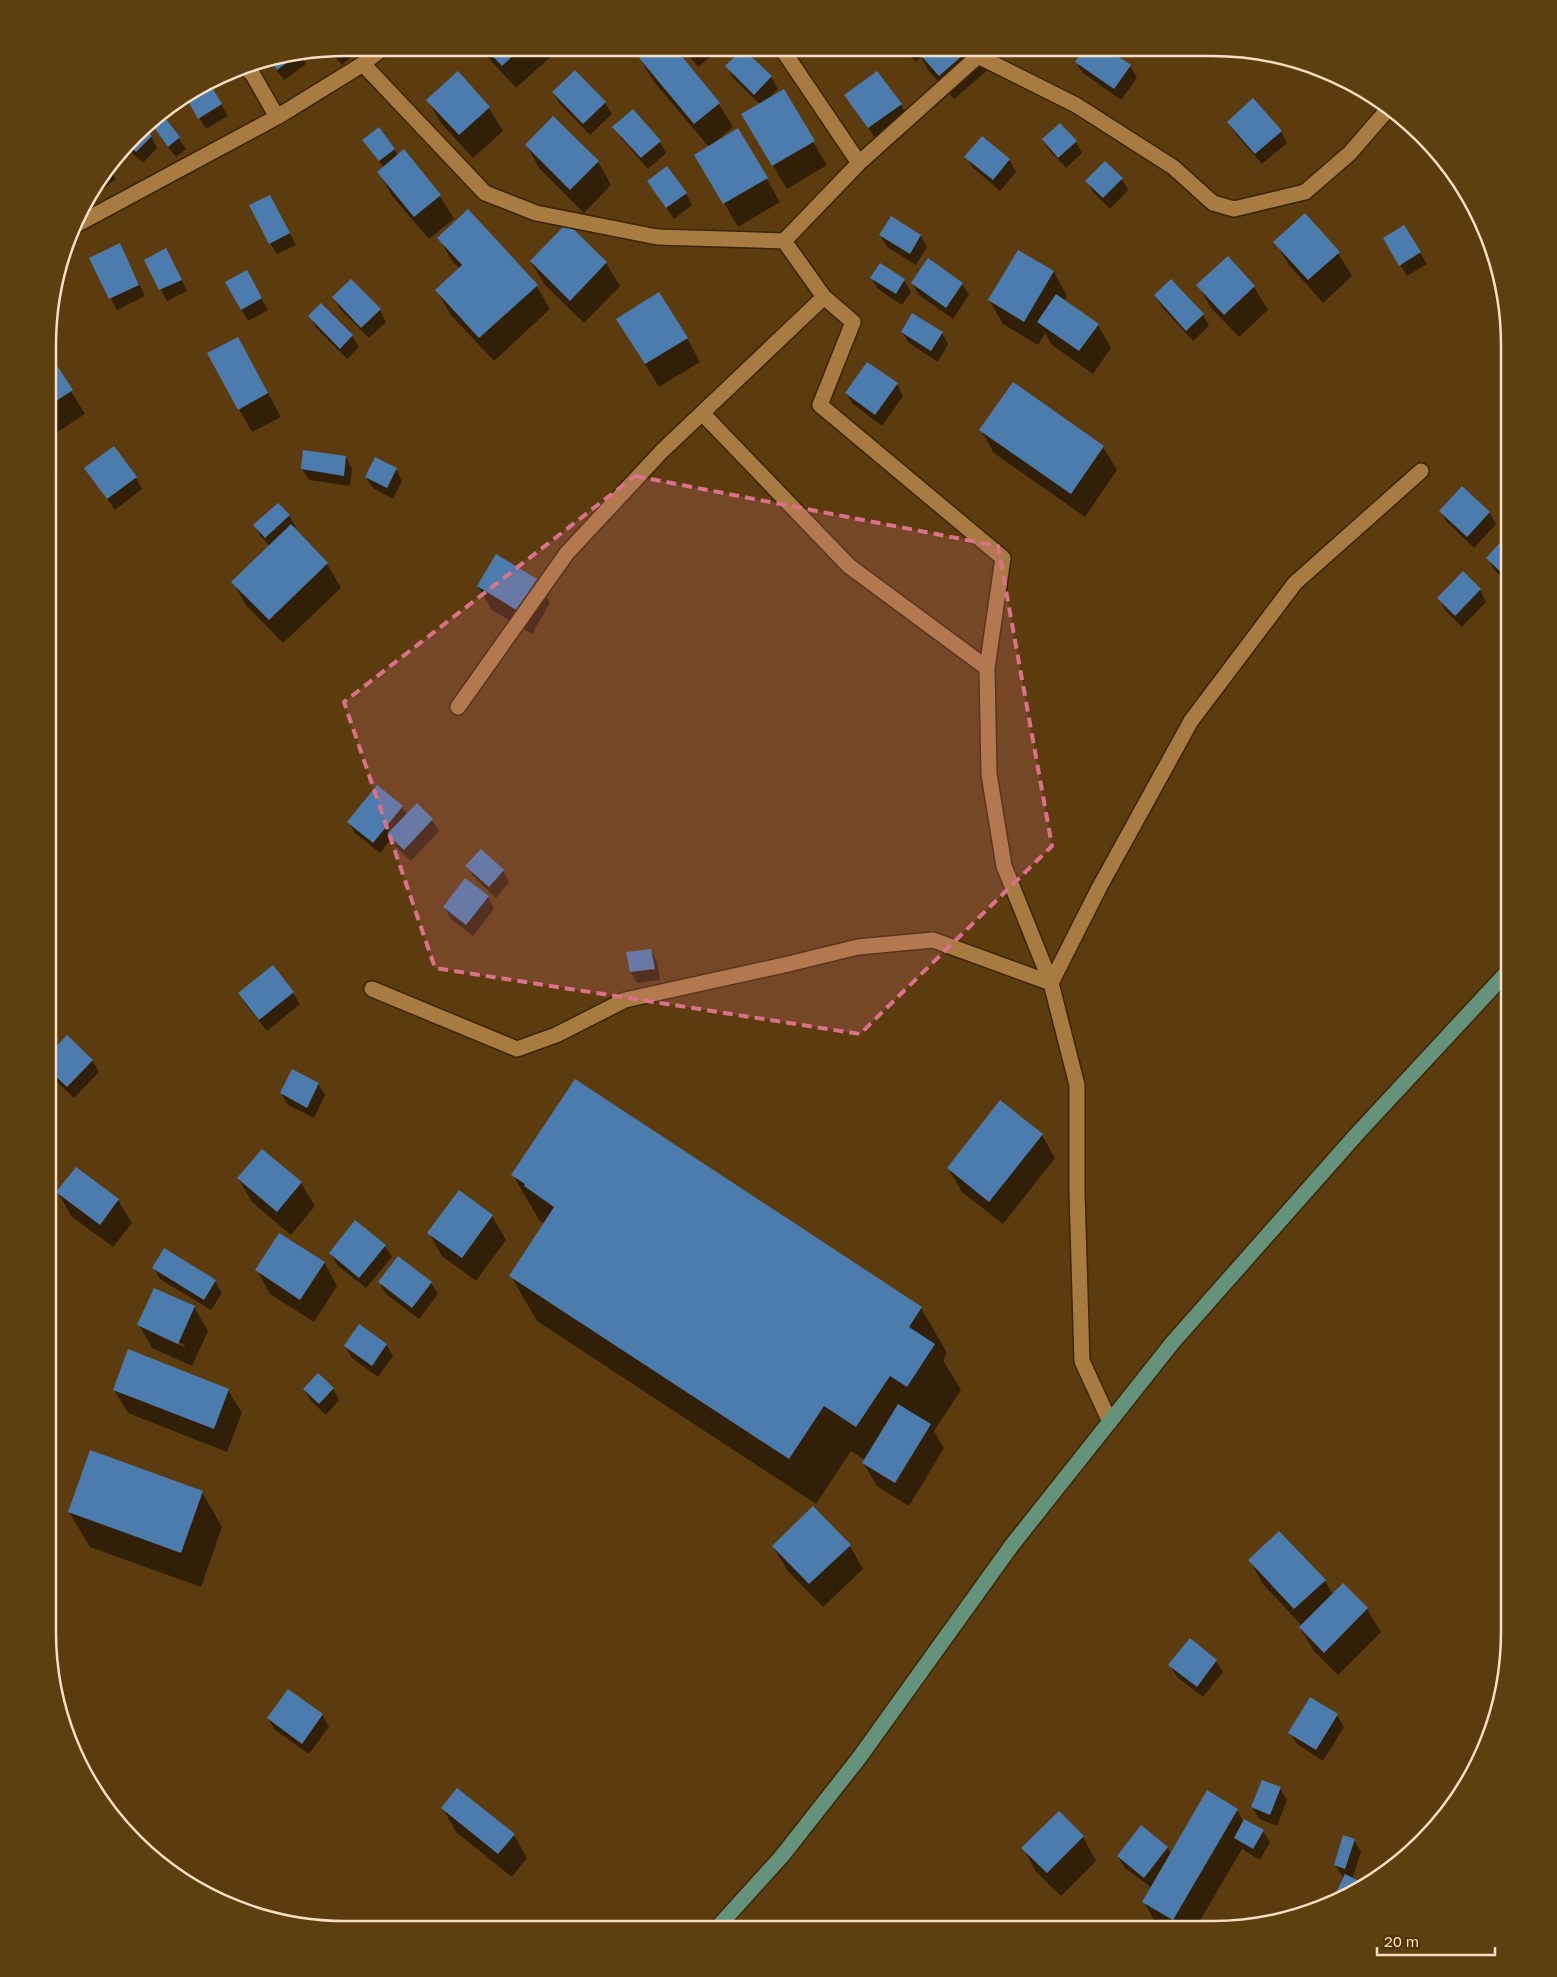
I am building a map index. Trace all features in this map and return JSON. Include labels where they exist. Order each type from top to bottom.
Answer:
[{"type":"main road","points":[[723,1921],[782,1856],[859,1758],[1012,1545],[1193,1320],[1356,1136],[1501,979]]},
{"type":"street","points":[[84,221],[276,117],[373,56]]},
{"type":"street","points":[[787,56],[859,163]]},
{"type":"street","points":[[363,64],[485,193],[536,213],[657,237],[784,241],[859,163],[979,56]]},
{"type":"street","points":[[988,56],[1076,104],[1173,167],[1213,203],[1234,209],[1305,192],[1350,153],[1384,113]]},
{"type":"street","points":[[251,73],[276,117]]},
{"type":"street","points":[[784,241],[824,296],[853,322],[820,405],[1004,558],[987,668],[989,774],[1004,866],[1051,983],[1077,1085],[1077,1193],[1082,1361],[1110,1422]]},
{"type":"street","points":[[458,707],[567,553],[662,451],[824,296]]},
{"type":"street","points":[[702,413],[850,566],[987,668]]},
{"type":"street","points":[[1051,983],[1098,888],[1191,721],[1295,582],[1421,471]]},
{"type":"street","points":[[372,989],[517,1049],[556,1035],[625,1000],[784,966],[858,946],[933,940],[1051,983]]},
{"type":"highlighted area","points":[[635,476],[998,546],[1052,846],[860,1034],[435,968],[344,702]]},
{"type":"building","points":[[493,56],[513,56],[502,66]]},
{"type":"building","points":[[641,56],[682,56],[720,103],[694,124],[639,58]]},
{"type":"building","points":[[736,56],[751,56],[772,76],[754,95],[725,66]]},
{"type":"building","points":[[921,56],[962,56],[939,76]]},
{"type":"building","points":[[1079,56],[1118,56],[1131,65],[1114,89],[1075,62]]},
{"type":"building","points":[[287,62],[277,70],[273,65]]},
{"type":"building","points":[[575,70],[606,102],[583,124],[552,92]]},
{"type":"building","points":[[458,71],[490,107],[459,135],[426,100]]},
{"type":"building","points":[[877,71],[902,104],[868,128],[844,95]]},
{"type":"building","points":[[213,89],[222,104],[198,119],[189,103]]},
{"type":"building","points":[[784,89],[815,141],[772,166],[741,114]]},
{"type":"building","points":[[1253,98],[1282,131],[1255,154],[1227,122]]},
{"type":"building","points":[[633,109],[661,141],[641,158],[612,127]]},
{"type":"building","points":[[553,116],[599,161],[570,190],[525,145]]},
{"type":"building","points":[[166,119],[180,137],[168,147],[155,128]]},
{"type":"building","points":[[1060,123],[1077,141],[1058,158],[1042,139]]},
{"type":"building","points":[[379,127],[395,149],[379,161],[362,140]]},
{"type":"building","points":[[738,128],[768,178],[723,204],[694,155]]},
{"type":"building","points":[[149,133],[152,136],[136,152],[133,149]]},
{"type":"building","points":[[982,136],[1010,159],[993,180],[964,157]]},
{"type":"building","points":[[404,149],[441,195],[414,217],[377,172]]},
{"type":"building","points":[[1105,161],[1123,178],[1103,198],[1085,181]]},
{"type":"building","points":[[667,166],[687,193],[666,208],[647,181]]},
{"type":"building","points":[[270,195],[290,233],[269,244],[249,205]]},
{"type":"building","points":[[468,209],[538,285],[479,338],[435,290],[462,265],[437,238]]},
{"type":"building","points":[[1305,213],[1340,252],[1308,280],[1273,242]]},
{"type":"building","points":[[891,216],[921,235],[910,254],[879,235]]},
{"type":"building","points":[[567,223],[607,262],[570,301],[530,261]]},
{"type":"building","points":[[1404,225],[1421,252],[1399,266],[1383,238]]},
{"type":"building","points":[[120,243],[139,285],[109,299],[89,258]]},
{"type":"building","points":[[166,248],[182,280],[159,290],[144,260]]},
{"type":"building","points":[[1018,250],[1054,271],[1024,322],[988,300]]},
{"type":"building","points":[[1228,256],[1255,286],[1224,315],[1196,285]]},
{"type":"building","points":[[928,258],[963,283],[946,308],[911,283]]},
{"type":"building","points":[[880,263],[905,279],[896,294],[870,278]]},
{"type":"building","points":[[247,270],[262,298],[241,310],[225,282]]},
{"type":"building","points":[[351,279],[381,309],[361,328],[332,297]]},
{"type":"building","points":[[1171,279],[1204,314],[1186,331],[1154,295]]},
{"type":"building","points":[[659,292],[688,338],[645,364],[616,319]]},
{"type":"building","points":[[1056,294],[1099,324],[1079,351],[1037,322]]},
{"type":"building","points":[[321,303],[353,335],[340,349],[308,316]]},
{"type":"building","points":[[912,313],[943,332],[931,351],[901,332]]},
{"type":"building","points":[[238,337],[268,393],[238,410],[207,353]]},
{"type":"building","points":[[867,362],[898,383],[875,415],[845,393]]},
{"type":"building","points":[[56,364],[73,390],[56,401]]},
{"type":"building","points":[[1013,382],[1104,446],[1071,494],[979,430]]},
{"type":"building","points":[[114,446],[137,477],[107,499],[84,468]]},
{"type":"building","points":[[303,450],[346,456],[344,476],[301,469]]},
{"type":"building","points":[[375,457],[397,468],[387,488],[365,477]]},
{"type":"building","points":[[1462,486],[1490,512],[1467,537],[1439,511]]},
{"type":"building","points":[[278,503],[290,515],[265,538],[253,525]]},
{"type":"building","points":[[291,524],[328,563],[269,620],[231,582]]},
{"type":"building","points":[[1501,542],[1501,572],[1486,558]]},
{"type":"building","points":[[496,554],[537,579],[518,611],[477,586]]},
{"type":"building","points":[[1463,571],[1481,589],[1455,616],[1437,598]]},
{"type":"building","points":[[377,785],[403,806],[373,843],[347,822]]},
{"type":"building","points":[[417,803],[433,819],[404,850],[387,834]]},
{"type":"building","points":[[481,849],[504,870],[489,887],[465,866]]},
{"type":"building","points":[[465,878],[489,896],[466,925],[443,907]]},
{"type":"building","points":[[651,949],[655,969],[630,972],[626,952]]},
{"type":"building","points":[[273,965],[294,992],[259,1020],[238,993]]},
{"type":"building","points":[[67,1035],[93,1060],[67,1087],[56,1077],[56,1047]]},
{"type":"building","points":[[292,1069],[319,1083],[307,1108],[280,1093]]},
{"type":"building","points":[[575,1079],[922,1307],[909,1327],[935,1344],[907,1387],[890,1376],[856,1427],[824,1406],[789,1459],[509,1276],[554,1207],[511,1175]]},
{"type":"building","points":[[1000,1100],[1043,1134],[989,1202],[947,1168]]},
{"type":"building","points":[[262,1149],[302,1182],[277,1212],[237,1178]]},
{"type":"building","points":[[76,1167],[119,1199],[100,1225],[56,1192]]},
{"type":"building","points":[[459,1190],[493,1215],[462,1258],[427,1233]]},
{"type":"building","points":[[355,1220],[386,1245],[359,1278],[329,1253]]},
{"type":"building","points":[[279,1233],[325,1262],[300,1300],[255,1270]]},
{"type":"building","points":[[164,1248],[216,1280],[204,1300],[152,1268]]},
{"type":"building","points":[[398,1256],[432,1282],[412,1308],[378,1282]]},
{"type":"building","points":[[154,1288],[195,1306],[178,1344],[137,1325]]},
{"type":"building","points":[[359,1324],[387,1344],[372,1366],[344,1346]]},
{"type":"building","points":[[128,1349],[229,1389],[214,1429],[113,1390]]},
{"type":"building","points":[[318,1373],[334,1388],[319,1404],[303,1389]]},
{"type":"building","points":[[898,1404],[931,1424],[895,1483],[862,1463]]},
{"type":"building","points":[[90,1450],[203,1491],[181,1553],[68,1512]]},
{"type":"building","points":[[813,1506],[851,1545],[809,1584],[772,1546]]},
{"type":"building","points":[[1279,1531],[1326,1580],[1294,1609],[1248,1560]]},
{"type":"building","points":[[1343,1583],[1368,1608],[1324,1653],[1299,1627]]},
{"type":"building","points":[[1190,1638],[1217,1660],[1197,1687],[1168,1665]]},
{"type":"building","points":[[288,1689],[323,1714],[302,1744],[267,1718]]},
{"type":"building","points":[[1310,1697],[1338,1714],[1316,1750],[1288,1733]]},
{"type":"building","points":[[1262,1780],[1281,1787],[1270,1815],[1251,1807]]},
{"type":"building","points":[[457,1788],[515,1834],[498,1854],[441,1808]]},
{"type":"building","points":[[1207,1790],[1238,1809],[1173,1920],[1142,1902]]},
{"type":"building","points":[[1059,1811],[1084,1836],[1047,1873],[1021,1848]]},
{"type":"building","points":[[1244,1819],[1264,1830],[1253,1849],[1234,1838]]},
{"type":"building","points":[[1141,1825],[1168,1847],[1144,1878],[1117,1856]]},
{"type":"building","points":[[1343,1835],[1355,1839],[1345,1869],[1334,1865]]},
{"type":"building","points":[[1345,1874],[1358,1881],[1340,1891],[1336,1893]]}]
